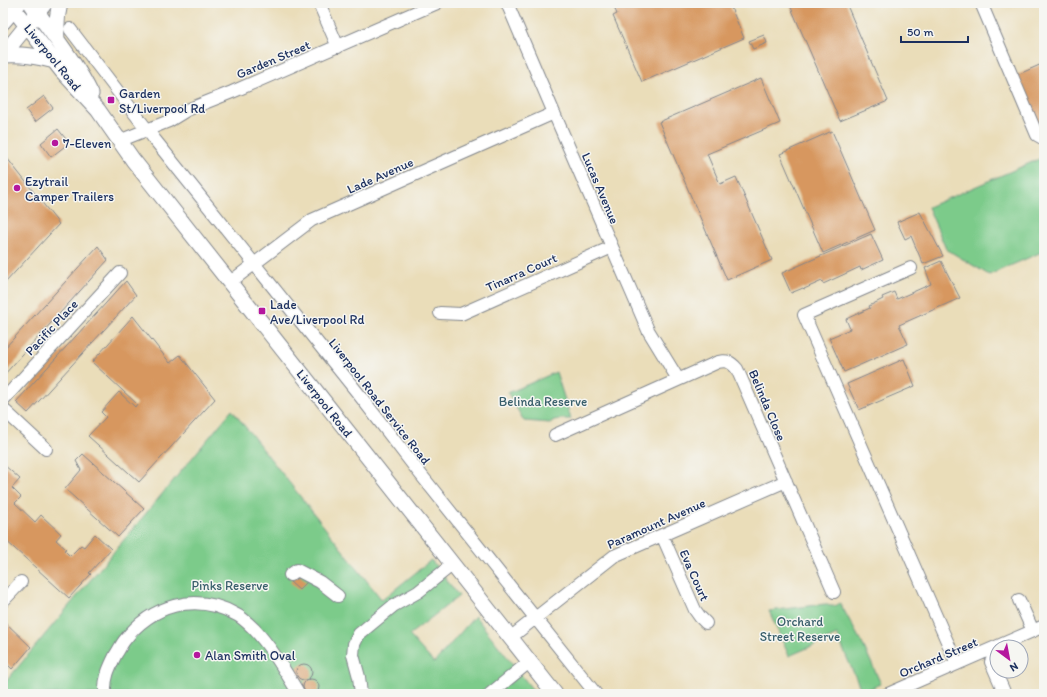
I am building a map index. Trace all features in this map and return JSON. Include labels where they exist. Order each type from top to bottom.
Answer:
[{"type":"main road","points":[[57,40],[56,28],[60,3]]},
{"type":"main road","points":[[3,22],[14,5]]},
{"type":"main road","name":"Liverpool Road","points":[[14,5],[27,26],[67,76],[98,110],[133,160],[229,283],[555,694]]},
{"type":"main road","points":[[3,55],[27,26],[38,6]]},
{"type":"main road","name":"Liverpool Road","points":[[38,6],[57,40],[85,82],[98,110]]},
{"type":"main road","points":[[3,55],[21,54],[37,56],[55,61]]},
{"type":"street","points":[[319,3],[338,47]]},
{"type":"street","name":"Garden Street","points":[[119,141],[169,121],[198,105],[338,47],[437,3]]},
{"type":"street","name":"Lucas Avenue","points":[[507,3],[648,330],[678,379]]},
{"type":"street","points":[[981,3],[1037,135],[1044,139]]},
{"type":"street","name":"Liverpool Road Service Road","points":[[70,29],[397,445],[596,694]]},
{"type":"street","name":"Lade Avenue","points":[[229,283],[312,220],[554,113]]},
{"type":"street","name":"Tinarra Court","points":[[440,314],[461,314],[612,247]]},
{"type":"street","points":[[911,268],[804,315],[957,664]]},
{"type":"street","name":"Pacific Place","points":[[3,400],[120,273]]},
{"type":"street","name":"Belinda Close","points":[[555,435],[678,379],[718,362],[729,361],[737,369],[834,592]]},
{"type":"street","points":[[3,409],[46,450]]},
{"type":"street","name":"Paramount Avenue","points":[[510,638],[610,558],[786,481]]},
{"type":"street","name":"Eva Court","points":[[662,535],[695,610],[706,623]]},
{"type":"street","points":[[361,694],[359,677],[353,655],[354,644],[359,634],[393,606],[418,592],[453,564]]},
{"type":"street","points":[[290,575],[297,570],[320,582],[338,596]]},
{"type":"street","points":[[3,601],[21,582]]},
{"type":"street","points":[[1018,600],[1033,631]]},
{"type":"street","points":[[105,694],[106,675],[123,642],[135,628],[149,617],[167,608],[195,602],[224,609],[235,614],[246,622],[265,641],[283,666],[299,694]]},
{"type":"street","name":"Orchard Street","points":[[888,694],[1044,626]]},
{"type":"street","points":[[490,694],[529,662]]},
{"type":"street","points":[[998,679],[1004,694]]},
{"type":"green space","points":[[1044,157],[1044,251],[989,275],[946,249],[928,207]]},
{"type":"green space","name":"Belinda Reserve","points":[[556,372],[571,419],[554,420],[550,423],[524,421],[508,393]]},
{"type":"green space","name":"Pinks Reserve","points":[[232,410],[382,600],[431,560],[459,596],[409,635],[434,663],[475,616],[536,694],[3,694],[3,685]]},
{"type":"green space","name":"Orchard Street Reserve","points":[[840,603],[864,647],[881,684],[862,692],[837,635],[789,656],[769,611],[825,604],[833,606]]},
{"type":"building","points":[[612,3],[729,3],[744,38],[642,82],[613,16],[617,14]]},
{"type":"building","points":[[789,3],[846,3],[888,101],[840,121]]},
{"type":"building","points":[[764,35],[767,43],[753,49],[749,41]]},
{"type":"building","points":[[1044,63],[1044,133],[1042,133],[1017,75]]},
{"type":"building","points":[[761,78],[780,123],[707,154],[720,184],[736,177],[772,260],[727,280],[659,122]]},
{"type":"building","points":[[44,96],[53,108],[35,122],[26,110]]},
{"type":"building","name":"7-Eleven","points":[[58,129],[69,143],[51,157],[41,143]]},
{"type":"building","points":[[832,131],[875,230],[823,253],[780,154]]},
{"type":"building","name":"Ezytrail Camper Trailers","points":[[3,153],[59,224],[5,283],[3,281]]},
{"type":"building","points":[[920,212],[943,256],[923,264],[911,236],[905,239],[897,222]]},
{"type":"building","points":[[871,234],[883,260],[861,270],[860,267],[823,284],[822,281],[791,293],[782,273]]},
{"type":"building","points":[[98,246],[108,260],[3,376],[3,350]]},
{"type":"building","points":[[941,261],[960,298],[899,325],[908,344],[844,372],[829,338],[850,329],[846,319],[870,308],[869,306],[883,299],[882,297],[894,292],[897,299],[931,284],[925,268]]},
{"type":"building","points":[[126,281],[136,295],[28,413],[16,402]]},
{"type":"building","points":[[133,316],[170,363],[180,355],[215,399],[139,482],[88,436],[106,417],[101,412],[119,392],[135,407],[137,404],[92,362]]},
{"type":"building","points":[[904,359],[915,386],[859,410],[847,384]]},
{"type":"building","points":[[83,454],[144,509],[118,537],[65,489],[81,470],[76,461]]},
{"type":"building","points":[[3,464],[20,479],[12,488],[21,497],[15,503],[35,522],[41,515],[61,534],[56,540],[66,549],[64,550],[70,556],[81,545],[84,547],[95,534],[111,549],[69,598],[3,538],[3,497],[6,493],[3,490]]},
{"type":"building","points":[[298,573],[307,582],[299,590],[290,582]]},
{"type":"building","points":[[3,620],[31,647],[12,669],[3,660],[3,636],[6,632],[3,629]]},
{"type":"building","points":[[304,664],[311,669],[312,672],[307,679],[304,680],[297,675],[296,672],[301,665]]},
{"type":"building","points":[[311,679],[318,684],[319,687],[314,694],[311,695],[304,690],[303,687],[308,680]]},
{"type":"place","name":"Garden St/Liverpool Rd","points":[[111,100]]},
{"type":"place","name":"7-Eleven","points":[[55,143]]},
{"type":"place","name":"Ezytrail Camper Trailers","points":[[17,188]]},
{"type":"place","name":"Lade Ave/Liverpool Rd","points":[[262,311]]},
{"type":"place","name":"Alan Smith Oval","points":[[197,655]]}]
